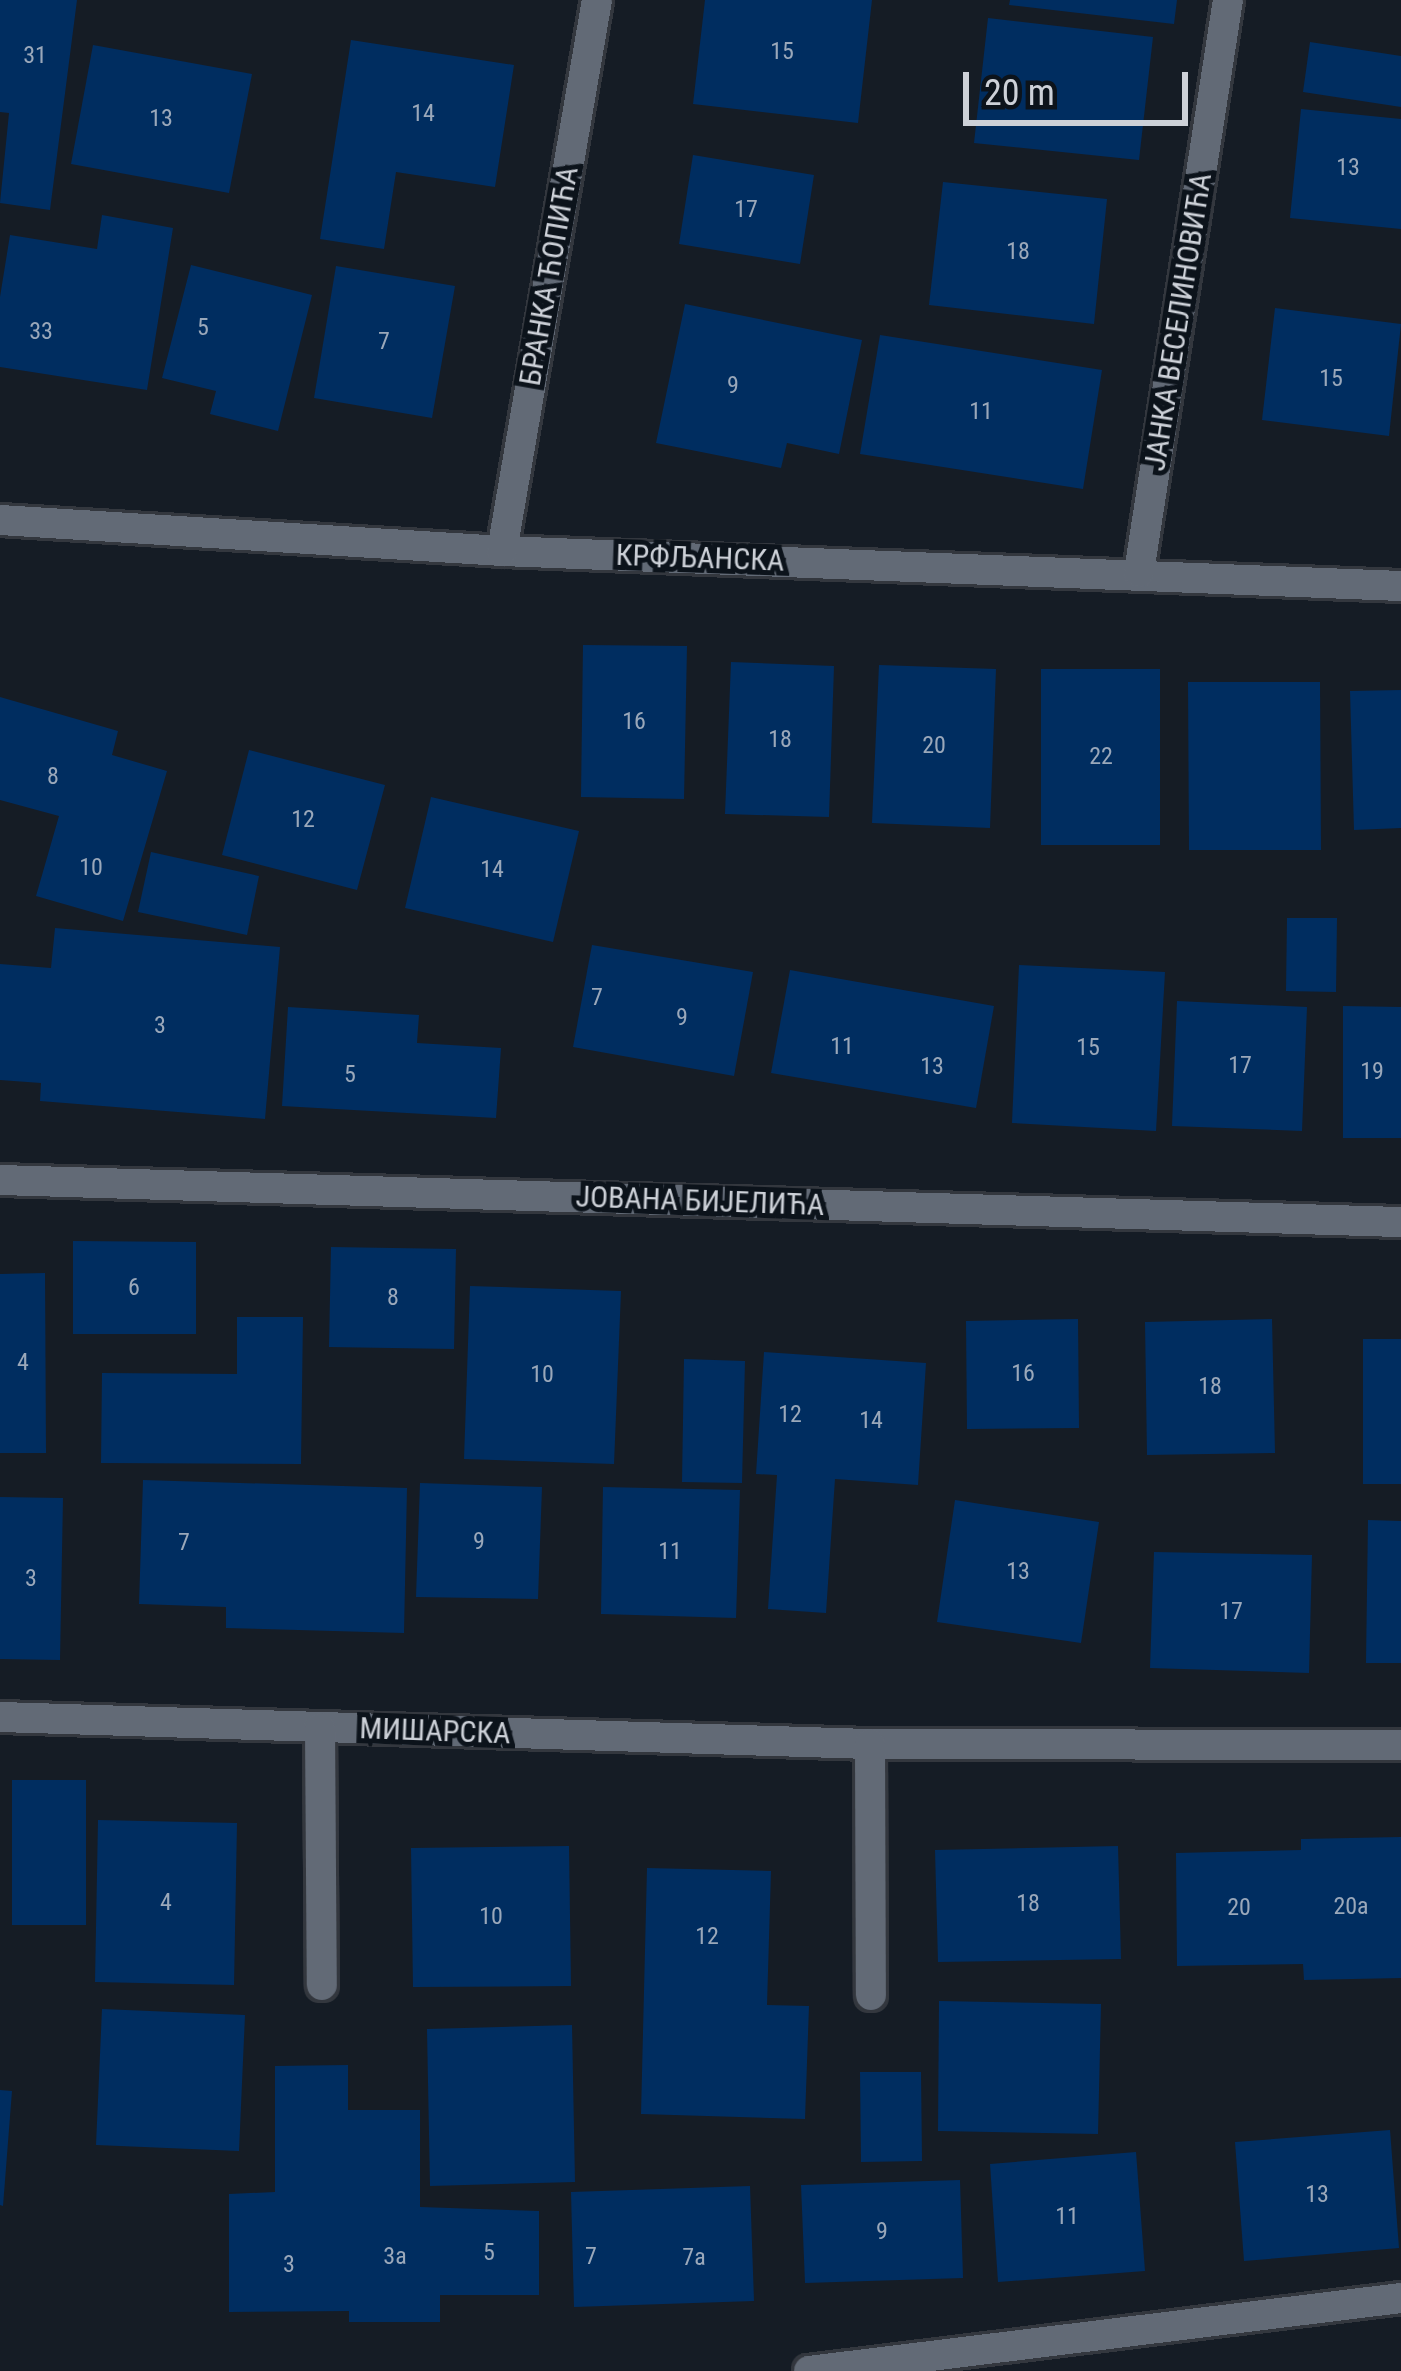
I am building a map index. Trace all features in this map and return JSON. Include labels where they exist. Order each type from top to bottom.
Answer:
[{"type":"street","name":"БРАНКА ЋОПИЋА","points":[[502,551],[597,0]]},
{"type":"street","name":"ЈАНКА ВЕСЕЛИНОВИЋА","points":[[1139,572],[1228,0]]},
{"type":"street","name":"КРФЉАНСКА","points":[[0,520],[502,551],[1139,572],[1401,586]]},
{"type":"street","name":"ЈОВАНА БИЈЕЛИЋА","points":[[0,1180],[1401,1222]]},
{"type":"street","name":"МИШАРСКА","points":[[0,1717],[869,1744],[1401,1745]]},
{"type":"street","points":[[320,1728],[322,1985]]},
{"type":"street","points":[[869,1744],[871,1995]]},
{"type":"street","points":[[809,2371],[1401,2298]]},
{"type":"building","points":[[0,0],[77,0],[50,210],[0,203],[9,113],[0,112]]},
{"type":"building","points":[[705,0],[872,0],[858,123],[693,104]]},
{"type":"building","points":[[1010,0],[1177,0],[1174,24],[1009,5]]},
{"type":"building","points":[[988,18],[1153,37],[1139,160],[974,143]]},
{"type":"building","points":[[351,40],[514,65],[495,187],[396,172],[384,249],[320,239]]},
{"type":"building","points":[[1310,42],[1401,56],[1401,107],[1303,92]]},
{"type":"building","points":[[93,45],[252,74],[229,193],[71,164]]},
{"type":"building","points":[[1301,109],[1401,119],[1401,229],[1290,218]]},
{"type":"building","points":[[693,155],[814,175],[800,264],[679,244]]},
{"type":"building","points":[[943,182],[1107,199],[1094,324],[929,305]]},
{"type":"building","points":[[102,215],[173,228],[147,390],[0,367],[0,297],[10,235],[97,249]]},
{"type":"building","points":[[191,265],[312,295],[278,431],[210,414],[216,391],[162,378]]},
{"type":"building","points":[[336,266],[455,286],[432,418],[314,398]]},
{"type":"building","points":[[685,304],[862,340],[839,454],[787,443],[781,468],[656,443]]},
{"type":"building","points":[[1275,308],[1401,324],[1389,436],[1262,420]]},
{"type":"building","points":[[880,335],[1102,370],[1083,489],[860,454]]},
{"type":"building","points":[[583,645],[687,646],[684,799],[581,797]]},
{"type":"building","points":[[731,662],[834,666],[829,817],[725,814]]},
{"type":"building","points":[[879,665],[996,669],[990,828],[872,823]]},
{"type":"building","points":[[1041,669],[1160,669],[1160,845],[1041,845]]},
{"type":"building","points":[[1188,682],[1320,682],[1321,850],[1189,850]]},
{"type":"building","points":[[1401,690],[1401,828],[1354,830],[1350,691]]},
{"type":"building","points":[[0,697],[118,731],[112,755],[167,771],[123,921],[36,896],[59,816],[0,800]]},
{"type":"building","points":[[249,750],[385,785],[357,890],[222,855]]},
{"type":"building","points":[[431,797],[579,831],[553,942],[405,908]]},
{"type":"building","points":[[151,852],[259,876],[247,935],[138,912]]},
{"type":"building","points":[[1287,918],[1337,918],[1336,992],[1286,991]]},
{"type":"building","points":[[55,928],[280,947],[265,1119],[40,1101],[41,1083],[0,1080],[0,964],[51,968]]},
{"type":"building","points":[[592,945],[753,972],[734,1076],[573,1047]]},
{"type":"building","points":[[1019,965],[1165,972],[1156,1131],[1012,1123]]},
{"type":"building","points":[[790,970],[994,1006],[976,1108],[771,1073]]},
{"type":"building","points":[[1177,1001],[1307,1007],[1302,1131],[1172,1126]]},
{"type":"building","points":[[1343,1006],[1401,1007],[1401,1138],[1343,1138]]},
{"type":"building","points":[[288,1007],[419,1015],[417,1043],[501,1048],[496,1118],[282,1106]]},
{"type":"building","points":[[73,1241],[196,1242],[196,1334],[73,1334]]},
{"type":"building","points":[[331,1247],[456,1249],[454,1349],[329,1347]]},
{"type":"building","points":[[45,1273],[46,1453],[0,1453],[0,1274]]},
{"type":"building","points":[[470,1286],[621,1291],[614,1464],[464,1459]]},
{"type":"building","points":[[237,1317],[303,1317],[301,1464],[101,1463],[102,1373],[237,1374]]},
{"type":"building","points":[[1078,1319],[1079,1428],[967,1429],[966,1321]]},
{"type":"building","points":[[1272,1319],[1275,1453],[1147,1455],[1145,1322]]},
{"type":"building","points":[[1363,1339],[1401,1339],[1401,1484],[1363,1484]]},
{"type":"building","points":[[764,1352],[926,1363],[918,1485],[835,1479],[826,1613],[768,1609],[777,1475],[756,1474]]},
{"type":"building","points":[[684,1359],[745,1361],[742,1483],[682,1482]]},
{"type":"building","points":[[143,1480],[407,1488],[404,1633],[226,1628],[226,1607],[139,1604]]},
{"type":"building","points":[[420,1483],[542,1487],[538,1599],[416,1597]]},
{"type":"building","points":[[603,1487],[740,1490],[736,1618],[601,1614]]},
{"type":"building","points":[[0,1497],[63,1498],[60,1660],[0,1659]]},
{"type":"building","points":[[955,1500],[1099,1522],[1081,1643],[937,1622]]},
{"type":"building","points":[[1368,1520],[1401,1521],[1401,1663],[1366,1663]]},
{"type":"building","points":[[1154,1552],[1312,1555],[1309,1673],[1150,1668]]},
{"type":"building","points":[[12,1780],[86,1780],[86,1925],[12,1925]]},
{"type":"building","points":[[98,1820],[237,1823],[234,1985],[95,1982]]},
{"type":"building","points":[[1401,1837],[1401,1978],[1304,1980],[1303,1964],[1177,1966],[1176,1853],[1301,1850],[1301,1839]]},
{"type":"building","points":[[569,1846],[571,1986],[413,1987],[411,1848]]},
{"type":"building","points":[[1118,1846],[1121,1959],[938,1962],[935,1850]]},
{"type":"building","points":[[647,1868],[771,1871],[767,2005],[809,2006],[805,2119],[641,2114]]},
{"type":"building","points":[[939,2001],[1101,2004],[1098,2134],[938,2131]]},
{"type":"building","points":[[102,2009],[245,2015],[239,2151],[96,2145]]},
{"type":"building","points":[[572,2025],[575,2182],[430,2186],[427,2029]]},
{"type":"building","points":[[348,2065],[348,2110],[420,2110],[420,2207],[539,2211],[539,2295],[440,2295],[440,2322],[349,2322],[349,2311],[229,2312],[229,2194],[275,2192],[275,2066]]},
{"type":"building","points":[[860,2072],[921,2072],[922,2161],[861,2162]]},
{"type":"building","points":[[0,2090],[12,2091],[3,2206],[0,2205]]},
{"type":"building","points":[[1390,2130],[1399,2248],[1244,2261],[1235,2142]]},
{"type":"building","points":[[1136,2152],[1145,2271],[998,2282],[990,2164]]},
{"type":"building","points":[[960,2180],[963,2278],[805,2283],[801,2185]]},
{"type":"building","points":[[750,2186],[754,2301],[574,2307],[571,2192]]}]
